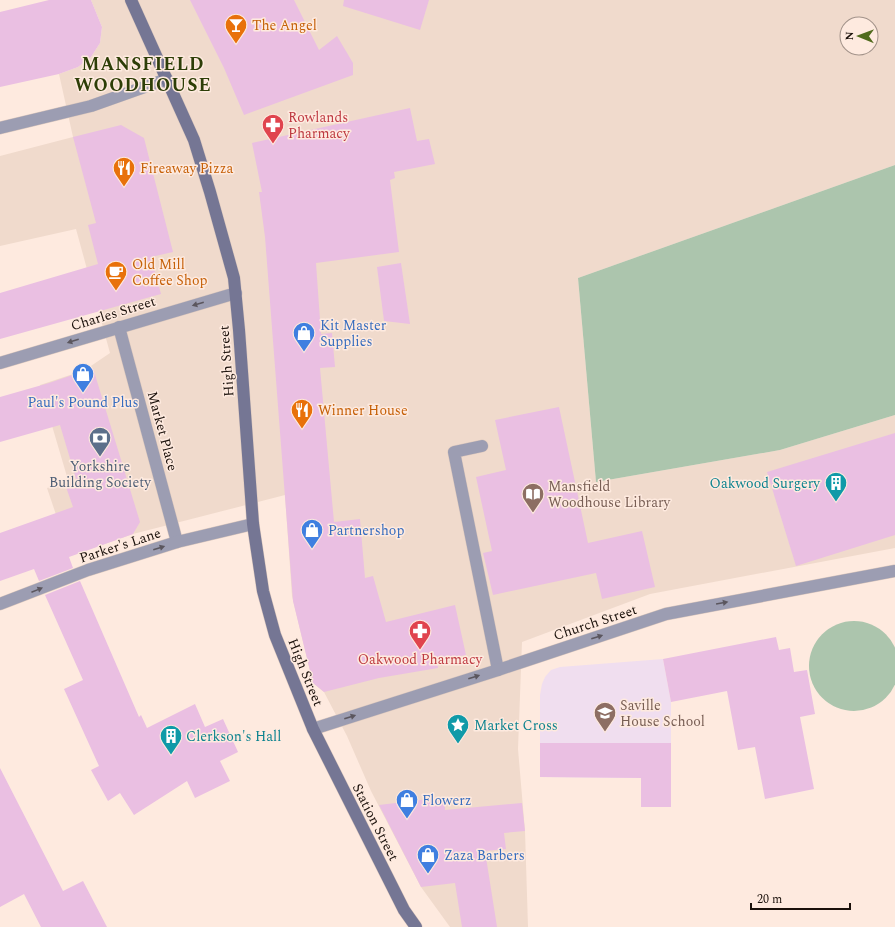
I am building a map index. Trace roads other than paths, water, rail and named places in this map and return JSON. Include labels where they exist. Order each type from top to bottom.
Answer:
[{"type":"street","name":"High Street","points":[[131,0],[194,140],[234,278],[253,524],[263,591],[275,635],[312,729]]},
{"type":"street","points":[[0,128],[92,106],[167,79]]},
{"type":"street","name":"Charles Street","points":[[0,363],[236,293]]},
{"type":"street","name":"Market Place","points":[[119,327],[177,542]]},
{"type":"street","points":[[482,446],[454,452],[498,670]]},
{"type":"street","name":"Parker's Lane","points":[[0,604],[88,570],[177,542],[253,524]]},
{"type":"street","name":"Church Street","points":[[312,729],[498,670],[666,614],[895,572]]},
{"type":"street","name":"Station Street","points":[[312,729],[404,910],[416,927]]},
{"type":"place","name":"The Angel","points":[[236,44]]},
{"type":"place","name":"Rowlands Pharmacy","points":[[273,144]]},
{"type":"place","name":"Fireaway Pizza","points":[[124,188]]},
{"type":"place","name":"Old Mill Coffee Shop","points":[[116,292]]},
{"type":"place","name":"Kit Master Supplies","points":[[304,352]]},
{"type":"place","name":"Paul's Pound Plus","points":[[83,394]]},
{"type":"place","name":"Winner House","points":[[302,430]]},
{"type":"place","name":"Yorkshire Building Society","points":[[100,458]]},
{"type":"place","name":"Oakwood Surgery","points":[[836,502]]},
{"type":"place","name":"Mansfield Woodhouse Library","points":[[533,514]]},
{"type":"place","name":"Partnershop","points":[[312,550]]},
{"type":"place","name":"Oakwood Pharmacy","points":[[420,650]]},
{"type":"place","name":"Saville House School","points":[[605,732]]},
{"type":"place","name":"Market Cross","points":[[458,744]]},
{"type":"place","name":"Clerkson's Hall","points":[[171,756]]},
{"type":"place","name":"Flowerz","points":[[407,820]]},
{"type":"place","name":"Zaza Barbers","points":[[428,874]]},
{"type":"district","name":"MANSFIELD WOODHOUSE","points":[[143,74]]}]
